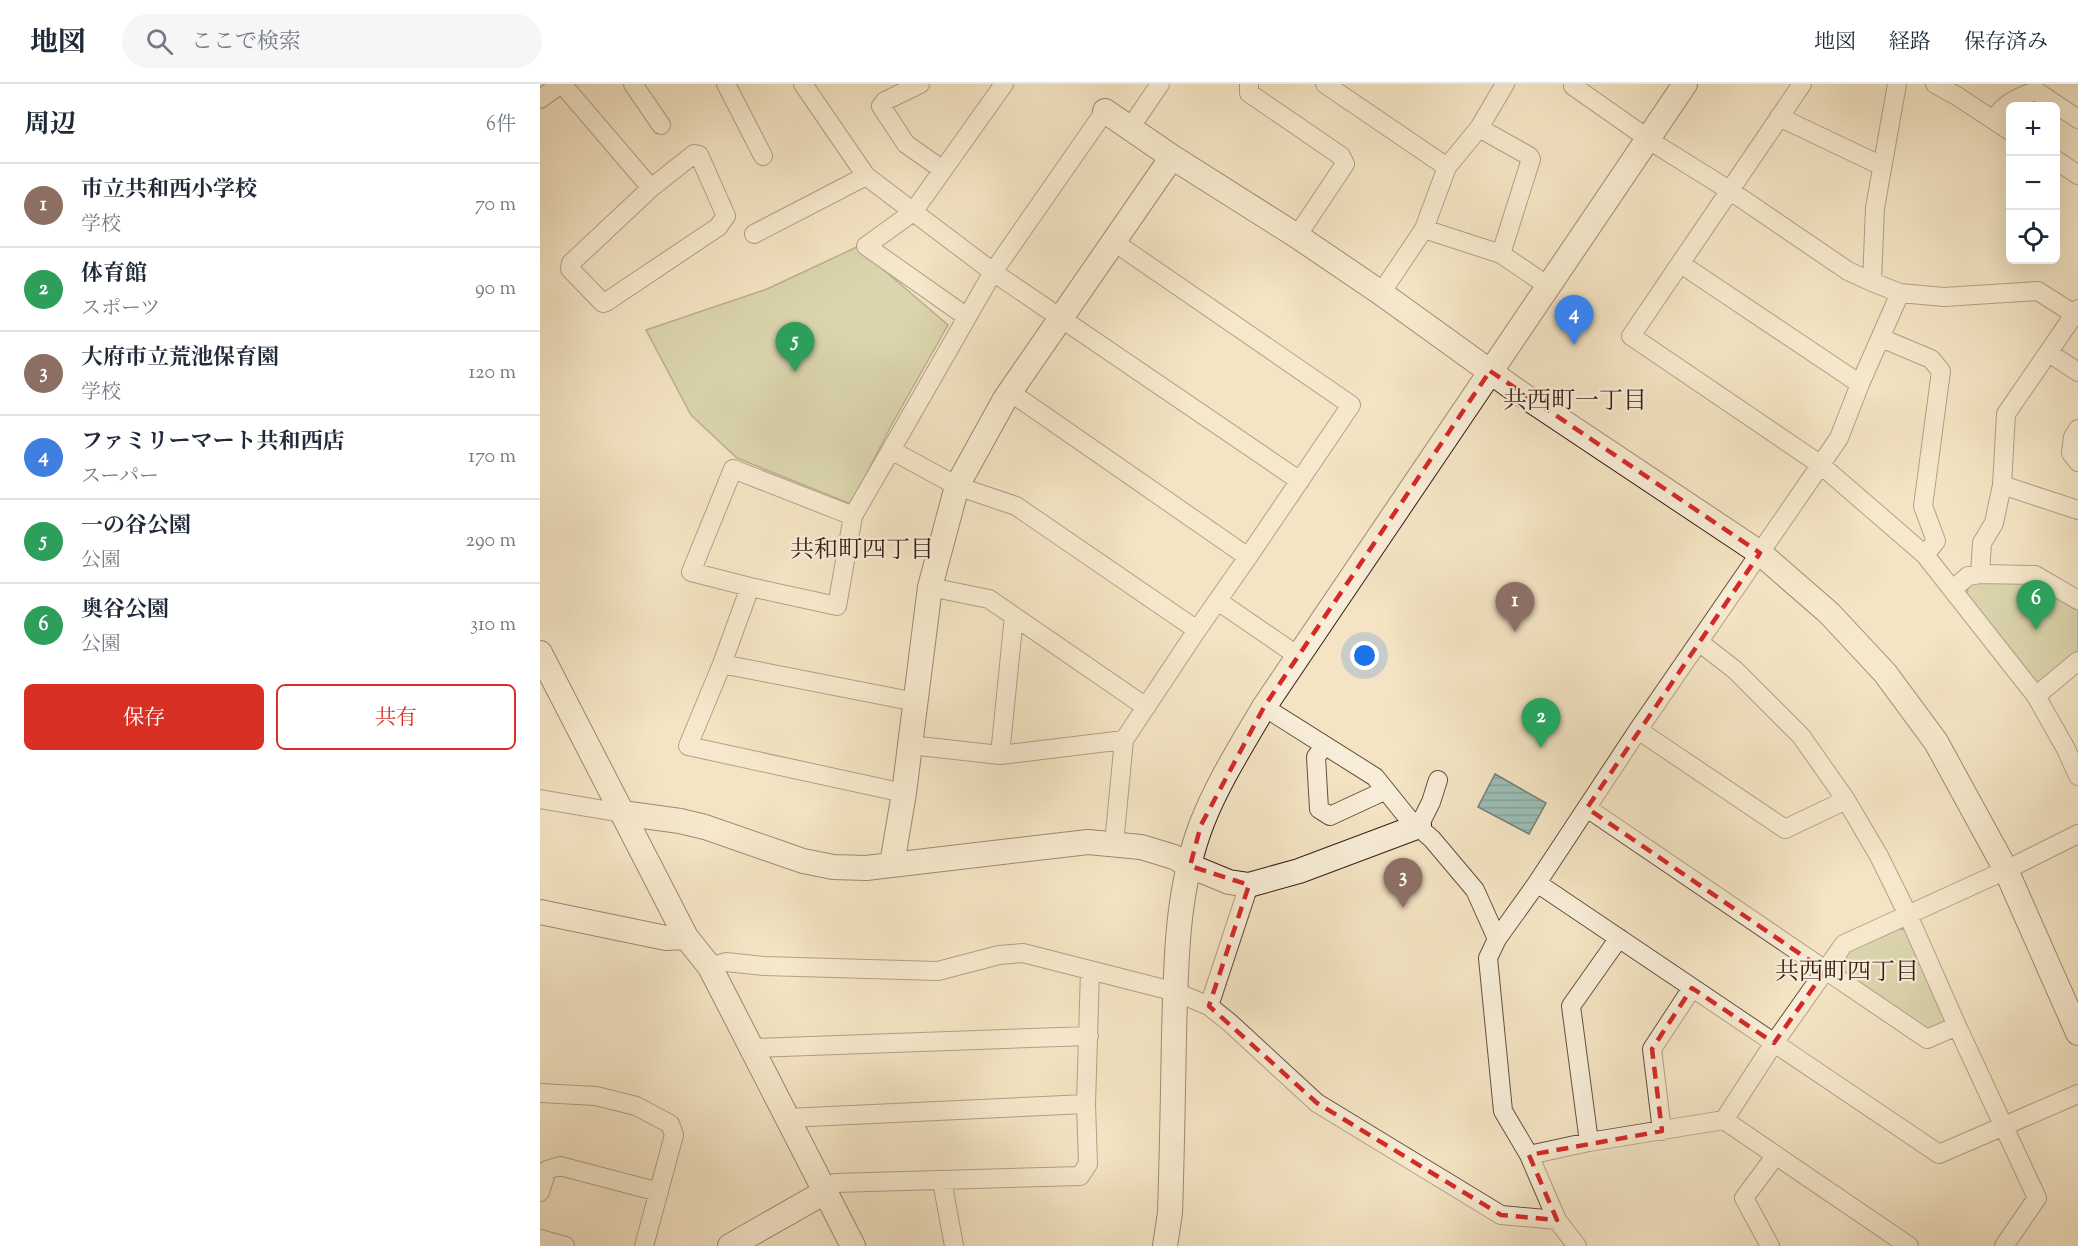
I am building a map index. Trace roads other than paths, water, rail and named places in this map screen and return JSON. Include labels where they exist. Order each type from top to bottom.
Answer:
[{"type":"street","points":[[540,99],[562,84],[651,188]]},
{"type":"street","points":[[633,84],[661,125]]},
{"type":"street","points":[[726,84],[763,156]]},
{"type":"street","points":[[802,84],[866,176],[993,272],[1300,481]]},
{"type":"street","points":[[920,84],[885,101],[881,106],[906,144],[943,170]]},
{"type":"street","points":[[1130,128],[1160,84]]},
{"type":"street","points":[[1249,84],[1249,93],[1341,156],[1345,164],[1297,236]]},
{"type":"street","points":[[1325,84],[1447,167]]},
{"type":"street","points":[[1381,293],[1424,229],[1447,167],[1479,128],[1505,84]]},
{"type":"street","points":[[1574,84],[1572,86],[1647,138],[1729,190],[1848,271],[1872,282],[1900,293],[1944,297],[2038,291],[2076,311],[2006,414],[2002,485],[1994,523],[1982,543],[1980,574]]},
{"type":"street","points":[[1165,1246],[1170,1213],[1180,923],[1190,866],[1201,825],[1221,780],[1264,707],[1298,656],[1685,84]]},
{"type":"street","points":[[1802,84],[1631,336],[1821,465],[1925,555],[2072,744],[2078,776]]},
{"type":"street","points":[[1872,282],[1875,208],[1897,84]]},
{"type":"street","points":[[1935,84],[1958,96],[2006,128]]},
{"type":"street","points":[[967,317],[866,246],[914,212],[997,86]]},
{"type":"street","points":[[1994,120],[2006,105],[2036,91],[2078,119]]},
{"type":"street","points":[[852,516],[733,469],[691,572],[837,606],[852,516],[993,272],[1105,111],[1172,157],[1297,236],[1490,371],[1760,553],[1829,613],[1885,674],[1936,742],[2006,870],[2078,1033]]},
{"type":"street","points":[[1779,117],[1882,166]]},
{"type":"street","points":[[1479,128],[1531,159],[1501,254]]},
{"type":"street","points":[[694,154],[699,155],[726,216],[718,227],[603,303],[570,269],[571,263],[651,188],[694,154]]},
{"type":"street","points":[[892,864],[904,793],[930,587],[957,486],[1011,392],[1172,157]]},
{"type":"street","points":[[2060,163],[2078,175]]},
{"type":"street","points":[[754,234],[866,176]]},
{"type":"street","points":[[1424,229],[1501,254],[1548,286]]},
{"type":"street","points":[[1113,242],[1351,405],[1124,740],[1114,844]]},
{"type":"street","points":[[1681,264],[1860,384]]},
{"type":"street","points":[[1577,1246],[1557,1220],[1529,1155],[1503,1111],[1488,958],[1497,939],[1537,883],[1638,730],[1839,438],[1900,293]]},
{"type":"street","points":[[1881,338],[1931,359],[1941,371],[1923,507],[1936,541],[1925,555]]},
{"type":"street","points":[[2049,353],[2078,372]]},
{"type":"street","points":[[1011,392],[1248,558]]},
{"type":"street","points":[[2078,429],[2073,437],[2071,453],[2078,462]]},
{"type":"street","points":[[891,450],[957,486],[1016,506],[1197,630]]},
{"type":"street","points":[[2002,485],[2078,510]]},
{"type":"street","points":[[1953,589],[1968,576],[1980,574],[2035,575],[2078,600]]},
{"type":"street","points":[[750,587],[722,664],[687,746],[904,793]]},
{"type":"street","points":[[930,587],[989,599],[1146,707]]},
{"type":"street","points":[[1218,601],[1298,656]]},
{"type":"street","points":[[1000,755],[1014,616]]},
{"type":"street","points":[[1699,642],[1736,670],[1801,736],[1846,800],[1879,856],[2037,1198],[2004,1246]]},
{"type":"street","points":[[540,653],[686,937],[710,967],[853,1246]]},
{"type":"street","points":[[2036,696],[2078,661]]},
{"type":"street","points":[[722,664],[916,702]]},
{"type":"street","points":[[1264,707],[1375,777],[1384,791],[1408,818],[1419,826],[1475,890],[1497,939]]},
{"type":"street","points":[[1638,730],[1785,829],[1846,800]]},
{"type":"street","points":[[910,745],[1000,755],[1124,740]]},
{"type":"street","points":[[1324,746],[1316,757],[1319,809],[1330,816],[1384,791]]},
{"type":"street","points":[[540,799],[688,823],[803,861],[832,867],[866,868],[1088,842],[1141,847],[1174,857],[1229,882],[1249,885],[1299,872],[1419,826],[1431,802],[1438,780]]},
{"type":"street","points":[[1587,808],[1927,1039],[1957,1026]]},
{"type":"street","points":[[1724,1120],[1774,1043],[1844,944],[2006,870],[2078,834]]},
{"type":"street","points":[[1537,883],[1939,1154],[2078,1094]]},
{"type":"street","points":[[1209,1006],[1249,885]]},
{"type":"street","points":[[540,912],[666,938],[686,937]]},
{"type":"street","points":[[1589,1142],[1571,1006],[1619,938]]},
{"type":"street","points":[[710,967],[726,962],[764,966],[938,971],[999,955],[1023,953],[1176,992],[1209,1006],[1317,1103],[1501,1215],[1557,1220]]},
{"type":"street","points":[[730,1246],[825,1192],[836,1183],[1080,1176],[1088,1164],[1086,1104],[1090,970]]},
{"type":"street","points":[[1662,1131],[1652,1049],[1692,988]]},
{"type":"street","points":[[752,1048],[1089,1036]]},
{"type":"street","points":[[540,1093],[596,1096],[636,1106],[670,1124],[674,1135],[644,1246]]},
{"type":"street","points":[[787,1118],[1086,1104]]},
{"type":"street","points":[[1529,1155],[1589,1142],[1724,1120],[1909,1246]]},
{"type":"street","points":[[1770,1246],[1744,1198],[1776,1155]]},
{"type":"street","points":[[540,1192],[547,1170],[560,1166],[659,1192]]},
{"type":"street","points":[[942,1181],[954,1246]]},
{"type":"street","points":[[540,1239],[565,1246]]},
{"type":"water","points":[[1495,774],[1546,803],[1529,834],[1478,807]]},
{"type":"place","name":"ファミリーマート共和西店","points":[[1574,345]]},
{"type":"place","name":"一の谷公園","points":[[795,372]]},
{"type":"place","name":"奥谷公園","points":[[2036,630]]},
{"type":"place","name":"市立共和西小学校","points":[[1515,632]]},
{"type":"place","name":"体育館","points":[[1541,748]]},
{"type":"place","name":"大府市立荒池保育園","points":[[1403,908]]},
{"type":"district","name":"共西町一丁目","points":[[1575,400]]},
{"type":"district","name":"共和町四丁目","points":[[862,549]]},
{"type":"district","name":"共西町四丁目","points":[[1847,971]]}]
